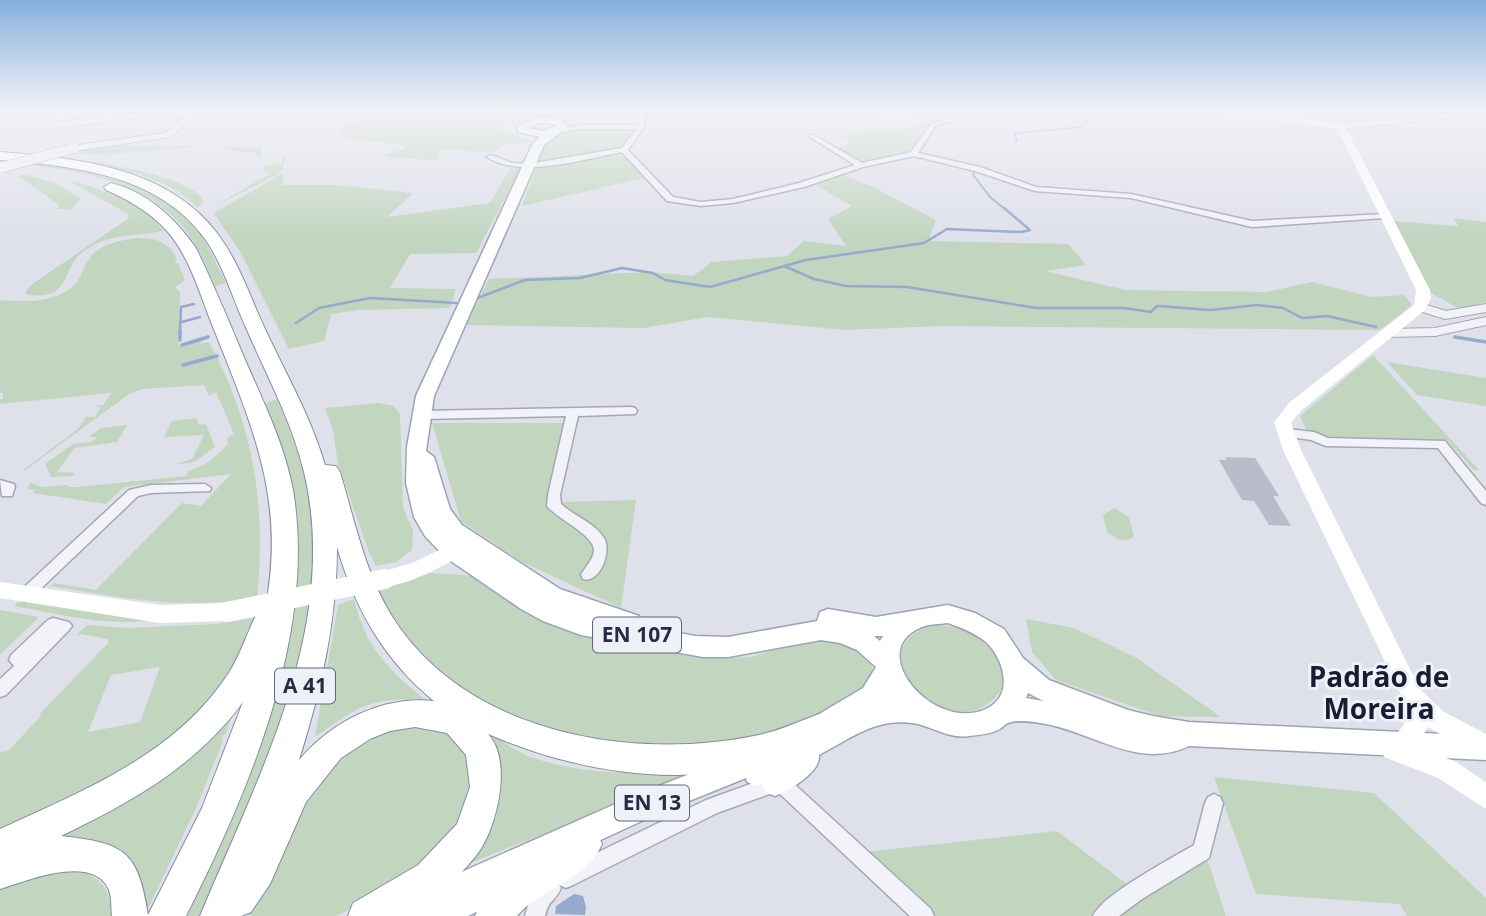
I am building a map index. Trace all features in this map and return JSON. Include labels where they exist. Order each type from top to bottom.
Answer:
[{"type":"highway","name":"A 41","points":[[0,156],[60,162],[116,175],[159,191],[194,216],[219,251],[306,443],[320,493],[324,547],[320,612],[286,750],[251,843],[218,916]]},
{"type":"highway","name":"A 41","points":[[0,166],[68,175],[112,187],[149,206],[181,236],[204,282],[274,459],[284,516],[283,583],[268,665],[250,723],[215,814],[166,916]]},
{"type":"highway","points":[[306,443],[322,452],[358,571],[386,631],[424,676],[479,714],[531,736],[579,750],[635,758],[685,758],[752,752],[824,733]]},
{"type":"highway","points":[[0,847],[125,786],[167,759],[196,734],[226,701],[247,669],[283,583]]},
{"type":"highway","points":[[226,916],[257,871],[275,828],[295,791],[330,748],[359,729],[388,717],[415,713],[437,715],[458,723],[481,749],[486,787],[470,835],[431,878],[366,916]]},
{"type":"highway","points":[[493,916],[511,895],[558,866],[585,844]]},
{"type":"highway","points":[[0,871],[58,853],[103,858],[125,880],[130,916]]},
{"type":"main road","name":"EN 107","points":[[532,154],[529,166],[432,379],[421,415],[417,482],[422,509],[432,532],[564,601],[621,621],[687,637],[741,638],[814,620],[843,621],[876,627],[905,624]]},
{"type":"main road","points":[[1355,154],[1423,290],[1427,310],[1389,333],[1286,415],[1282,422],[1390,652],[1420,707],[1421,719],[1418,726],[1390,745]]},
{"type":"main road","name":"EN 107","points":[[419,439],[440,512],[477,568],[542,610],[580,625],[704,647],[737,646],[810,629],[826,629],[859,640],[887,665]]},
{"type":"main road","points":[[419,568],[432,546],[432,532]]},
{"type":"main road","points":[[0,590],[160,614],[228,612],[385,579],[419,568],[462,546]]},
{"type":"main road","points":[[419,568],[477,568]]},
{"type":"main road","name":"EN 13","points":[[434,916],[585,844],[760,772],[824,733],[872,696],[881,684],[890,643],[905,624],[929,615],[948,614],[984,627],[1000,639],[1016,666],[1040,688],[1141,726],[1189,734],[1390,745],[1486,746]]},
{"type":"main road","name":"EN 13","points":[[887,665],[901,695],[922,713],[940,721],[964,725],[986,721],[1002,712],[1023,710],[1057,713],[1111,734],[1151,742],[1172,741],[1189,734]]},
{"type":"main road","points":[[1002,712],[1015,695],[1016,666]]},
{"type":"main road","points":[[1420,707],[1445,725],[1486,746]]},
{"type":"main road","name":"EN 13","points":[[398,916],[648,804],[882,710],[922,713]]},
{"type":"main road","points":[[775,783],[824,733]]},
{"type":"main road","points":[[1390,745],[1447,770],[1486,797]]},
{"type":"street","points":[[0,166],[50,154]]},
{"type":"street","points":[[491,157],[511,165],[529,166],[602,154]]},
{"type":"street","points":[[628,154],[670,199],[701,204],[733,201],[801,186],[861,165],[914,154],[977,169],[1035,189],[1131,196],[1252,224],[1385,216]]},
{"type":"street","points":[[842,154],[861,165]]},
{"type":"street","points":[[1427,310],[1452,315],[1486,308]]},
{"type":"street","points":[[1427,310],[1442,324],[1436,332]]},
{"type":"street","points":[[1389,333],[1436,332],[1486,321]]},
{"type":"street","points":[[421,415],[631,411]]},
{"type":"street","points":[[573,412],[554,495],[554,506],[597,536],[603,548],[600,559],[588,575]]},
{"type":"street","points":[[1287,433],[1314,436],[1326,442],[1440,444],[1486,500]]},
{"type":"street","points":[[25,595],[134,493],[151,489],[205,488]]},
{"type":"street","points":[[2,686],[28,662]]},
{"type":"street","points":[[535,916],[539,898],[563,879],[712,806],[775,783],[786,788],[924,916]]},
{"type":"street","points":[[1102,916],[1135,892],[1202,851],[1214,803]]},
{"type":"green space","points":[[19,154],[89,161],[149,173],[175,181],[194,191],[204,202],[197,208],[183,195],[164,184],[115,168]]},
{"type":"green space","points":[[286,154],[282,171],[213,207],[269,174],[261,167],[282,163],[283,155],[265,157]]},
{"type":"green space","points":[[438,154],[440,161],[382,156]]},
{"type":"green space","points":[[540,154],[598,154],[546,163],[535,161]]},
{"type":"green space","points":[[623,154],[648,177],[522,206],[536,168]]},
{"type":"green space","points":[[845,154],[911,154],[860,163]]},
{"type":"green space","points":[[0,159],[76,168],[127,182],[150,192],[172,206],[197,230],[226,283],[215,286],[201,254],[187,232],[164,208],[143,195],[97,177],[48,167],[0,162]]},
{"type":"green space","points":[[521,168],[476,253],[410,254],[390,288],[456,289],[450,308],[359,310],[331,314],[324,341],[289,349],[241,253],[214,213],[283,173],[283,185],[337,185],[413,193],[387,217],[490,203],[510,169]]},
{"type":"green space","points":[[23,174],[56,183],[81,199],[71,210],[57,209],[59,205],[18,176]]},
{"type":"green space","points":[[842,175],[871,186],[936,220],[928,241],[1068,244],[1086,265],[1045,271],[1125,290],[1266,292],[1312,282],[1372,297],[1404,295],[1412,305],[1380,330],[941,326],[845,330],[708,317],[643,328],[466,325],[489,279],[651,272],[693,276],[712,262],[787,256],[804,241],[846,246],[828,219],[852,206],[816,185]]},
{"type":"green space","points":[[67,180],[107,192],[133,204],[163,231],[113,238],[94,245],[77,258],[59,288],[52,293],[28,295],[25,292],[31,285],[129,218],[128,214]]},
{"type":"green space","points":[[1454,218],[1486,222],[1486,302],[1460,309],[1427,291],[1393,221],[1458,226]]},
{"type":"green space","points":[[137,238],[161,242],[174,254],[177,260],[174,263],[178,263],[185,280],[175,287],[180,292],[179,346],[203,339],[200,344],[209,342],[216,355],[192,363],[217,357],[241,415],[255,474],[258,504],[260,534],[257,597],[179,603],[51,586],[54,583],[96,590],[182,503],[201,506],[231,474],[124,487],[106,504],[33,493],[35,490],[28,489],[30,482],[41,487],[77,487],[187,476],[188,471],[199,467],[225,448],[227,438],[234,434],[216,392],[209,396],[204,385],[142,389],[129,394],[22,471],[78,429],[86,417],[95,417],[101,407],[94,406],[103,405],[111,393],[0,404],[3,393],[0,393],[0,300],[42,300],[62,294],[78,280],[87,262],[99,249]]},
{"type":"green space","points":[[1373,355],[1479,470],[1474,470],[1447,440],[1329,438],[1308,433],[1300,416]]},
{"type":"green space","points":[[1387,362],[1486,378],[1486,406],[1417,395]]},
{"type":"green space","points":[[277,399],[295,446],[308,494],[312,548],[309,603],[299,657],[284,711],[245,816],[202,916],[182,916],[292,611],[296,556],[293,505],[283,455],[265,403]]},
{"type":"green space","points":[[378,403],[394,406],[400,414],[403,508],[413,531],[412,550],[396,562],[376,566],[338,464],[333,430],[325,408]]},
{"type":"green space","points":[[196,418],[199,425],[206,424],[215,447],[194,462],[173,465],[192,459],[204,435],[164,437],[172,421]]},
{"type":"green space","points":[[432,423],[568,423],[558,502],[636,500],[621,608],[522,562],[461,521]]},
{"type":"green space","points":[[127,425],[117,442],[74,448],[57,472],[74,473],[73,476],[51,477],[45,464],[73,444],[92,442],[98,437],[89,437],[101,428]]},
{"type":"green space","points":[[1114,508],[1129,517],[1134,537],[1120,539],[1107,532],[1103,515]]},
{"type":"green space","points":[[430,573],[476,576],[667,644],[717,658],[752,657],[817,635],[829,635],[867,654],[875,675],[865,692],[856,692],[815,715],[753,740],[677,746],[620,745],[564,733],[511,715],[474,697],[436,671],[406,636],[378,591]]},
{"type":"green space","points":[[354,599],[365,631],[380,656],[425,700],[391,700],[366,706],[315,737],[338,605]]},
{"type":"green space","points":[[18,602],[153,620],[118,622],[83,619],[14,606]]},
{"type":"green space","points":[[0,610],[39,617],[0,655]]},
{"type":"green space","points":[[253,618],[232,675],[172,743],[0,838],[0,752],[8,751],[109,642],[107,639],[81,634],[76,636],[87,625],[128,628],[216,624]],"holes":[[[160,667],[140,722],[88,732],[111,675]]]},
{"type":"green space","points":[[1026,619],[1074,628],[1135,657],[1221,717],[1160,716],[1056,680],[1032,652]]},
{"type":"green space","points":[[936,625],[967,632],[981,640],[1002,663],[1005,676],[1002,689],[990,702],[969,712],[948,710],[928,701],[912,686],[903,668],[902,650],[912,635]]},
{"type":"green space","points":[[237,702],[226,733],[221,737],[223,741],[197,806],[146,913],[138,878],[0,856]]},
{"type":"green space","points":[[411,726],[446,732],[471,760],[470,803],[445,847],[361,904],[336,916],[248,916],[283,837],[314,785],[355,745],[384,732]]},
{"type":"green space","points":[[493,735],[526,755],[572,768],[635,773],[699,772],[458,868],[495,814],[501,783]]},
{"type":"green space","points":[[1214,777],[1374,793],[1486,898],[1486,916],[1407,916],[1400,904],[1256,894]]},
{"type":"green space","points":[[1057,831],[1127,884],[1202,843],[1226,916],[934,916],[866,852]]},
{"type":"green space","points":[[68,866],[87,873],[100,882],[108,896],[112,916],[0,916],[0,883]]},
{"type":"water","points":[[574,894],[583,896],[585,915],[555,914],[556,906]]},
{"type":"building","points":[[1225,457],[1255,458],[1279,496],[1273,496],[1291,526],[1269,525],[1254,501],[1242,500],[1219,460],[1227,460]]},
{"type":"waterway","points":[[975,171],[973,175],[991,198],[1006,210]]},
{"type":"waterway","points":[[784,266],[806,260],[924,243],[947,229],[1021,232],[1030,230],[1004,208]]},
{"type":"waterway","points":[[475,299],[525,280],[580,278],[622,268],[653,273],[665,280],[710,287],[784,266]]},
{"type":"waterway","points":[[784,266],[814,279],[846,286],[907,287],[1036,308],[1124,308],[1151,312],[1157,306],[1211,310],[1257,305],[1283,308],[1302,318],[1327,316],[1376,327]]},
{"type":"waterway","points":[[296,323],[319,308],[370,298],[456,303]]},
{"type":"waterway","points":[[180,333],[181,307],[194,304]]},
{"type":"waterway","points":[[182,322],[200,317]]},
{"type":"waterway","points":[[180,333],[180,340]]},
{"type":"waterway","points":[[182,345],[208,337]]},
{"type":"waterway","points":[[1455,337],[1486,342]]},
{"type":"waterway","points":[[183,365],[217,356]]},
{"type":"district","name":"Padrão de Moreira","points":[[1379,693]]}]
